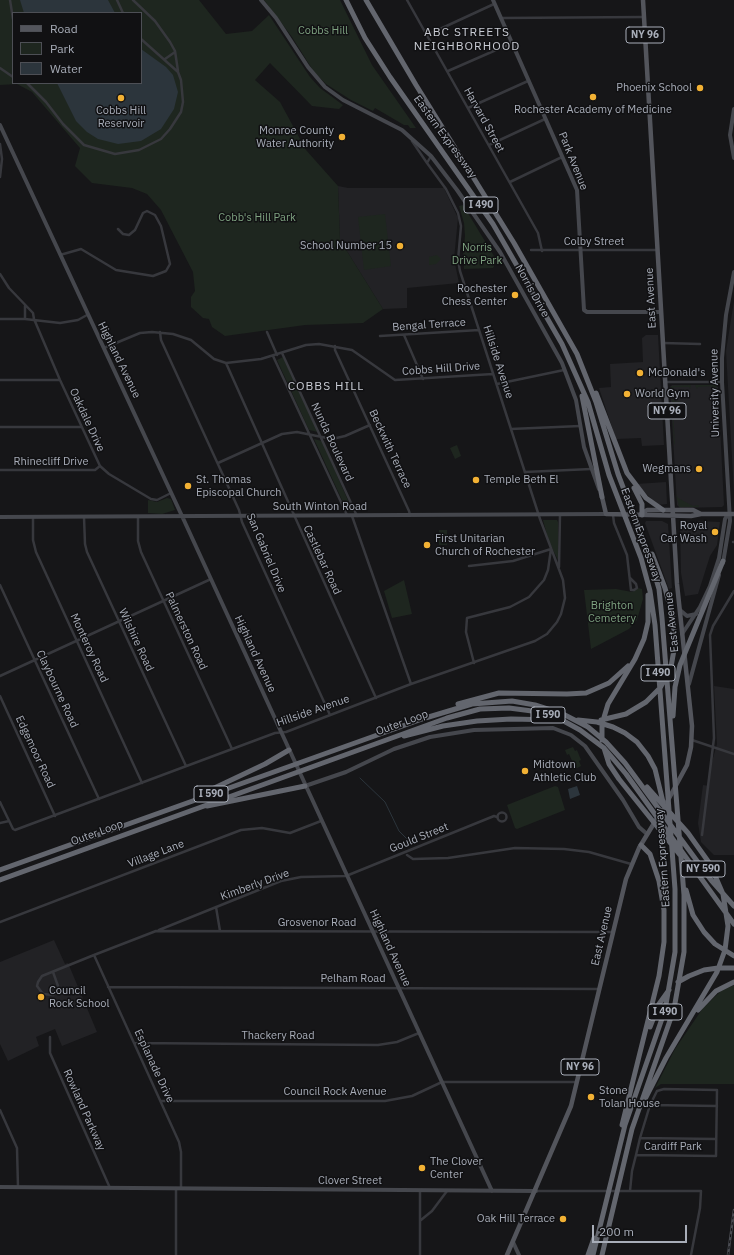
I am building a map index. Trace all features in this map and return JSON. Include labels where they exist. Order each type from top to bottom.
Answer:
[{"type":"highway","name":"Eastern Expressway","points":[[346,0],[365,38],[387,72],[500,234],[560,339],[577,375],[590,408],[611,480],[643,563],[653,608],[673,859],[677,935],[671,987],[660,1026],[632,1102],[616,1158],[593,1255]]},
{"type":"highway","name":"Eastern Expressway","points":[[367,0],[380,25],[416,85],[517,247],[579,359],[596,402],[622,485],[653,566],[660,601],[682,873],[685,935],[678,992],[667,1031],[639,1107],[629,1140],[603,1255]]},
{"type":"highway","points":[[579,359],[603,408],[626,470],[642,504],[642,514]]},
{"type":"highway","points":[[577,375],[588,418],[602,497]]},
{"type":"highway","points":[[626,470],[646,498],[663,510]]},
{"type":"highway","points":[[370,746],[453,724],[490,720],[579,720],[612,718],[633,711],[648,701],[660,688],[669,672],[674,654],[675,638],[673,618],[664,585],[639,528]]},
{"type":"highway","points":[[672,745],[674,695],[678,672],[723,561]]},
{"type":"highway","points":[[643,563],[648,592],[649,615],[645,637],[638,653],[610,699],[603,722],[603,745],[609,764],[622,784],[717,900]]},
{"type":"highway","points":[[422,719],[466,701],[493,694],[567,694],[592,691],[606,685],[619,676],[638,653]]},
{"type":"highway","name":"Outer Loop","points":[[0,870],[186,802],[422,719],[460,707],[483,702],[512,701],[535,705],[562,714],[588,727],[610,746],[625,763],[718,889],[734,906]]},
{"type":"highway","name":"Outer Loop","points":[[0,880],[189,810],[446,718],[475,710],[509,708],[532,710],[549,715],[580,730],[608,752],[676,842],[734,924]]},
{"type":"highway","points":[[579,720],[611,726],[627,734],[644,750],[653,765],[659,784],[673,859]]},
{"type":"highway","points":[[186,802],[265,764],[289,750]]},
{"type":"highway","points":[[625,763],[692,838],[715,873],[726,904],[727,934],[725,950],[718,969],[649,1091],[629,1140]]},
{"type":"highway","points":[[189,810],[305,786]]},
{"type":"highway","points":[[616,1158],[623,1118],[660,970],[664,931],[664,907],[658,877],[649,852],[641,845]]},
{"type":"highway","points":[[682,873],[694,915],[704,932],[713,942],[734,956]]},
{"type":"highway","points":[[638,1062],[659,1004],[672,988],[689,976],[711,968],[734,968]]},
{"type":"highway","points":[[685,1027],[711,995],[734,982]]},
{"type":"highway","points":[[588,1255],[603,1215]]},
{"type":"main road","name":"East Avenue","points":[[507,1255],[569,1112],[622,890],[631,864],[647,834],[668,802],[685,771],[692,740],[689,689],[682,634],[672,510],[643,0]]},
{"type":"main road","name":"Norris Drive","points":[[602,497],[606,514]]},
{"type":"main road","name":"South Winton Road","points":[[642,514],[647,510],[693,510],[701,514]]},
{"type":"main road","name":"South Winton Road","points":[[606,514],[673,516],[734,514]]},
{"type":"street","points":[[10,0],[12,13]]},
{"type":"street","points":[[117,0],[123,12]]},
{"type":"street","points":[[28,84],[46,102],[63,124],[84,145],[104,152],[122,154],[149,146],[161,139],[176,121],[183,102],[182,85],[178,72],[175,51],[155,21],[133,0]]},
{"type":"street","name":"Norris Drive","points":[[261,0],[276,18],[308,67],[326,87],[343,100],[380,118],[409,136],[431,156],[457,190],[500,252],[565,370],[575,397],[584,447],[602,497]]},
{"type":"street","name":"Harvard Street","points":[[407,0],[538,233],[542,250]]},
{"type":"street","points":[[427,35],[493,2]]},
{"type":"street","name":"Park Avenue","points":[[493,2],[563,157],[577,192],[584,311],[661,312]]},
{"type":"street","points":[[501,18],[644,17]]},
{"type":"street","points":[[142,41],[165,59],[178,72]]},
{"type":"street","points":[[448,71],[512,43]]},
{"type":"street","points":[[165,59],[175,51]]},
{"type":"street","points":[[0,68],[12,75]]},
{"type":"street","points":[[468,108],[529,81]]},
{"type":"street","points":[[734,109],[730,135],[734,158]]},
{"type":"street","points":[[489,145],[546,119]]},
{"type":"street","name":"Highland Avenue","points":[[0,125],[87,315],[172,493],[346,876],[492,1191]]},
{"type":"street","name":"Hillside Avenue","points":[[9,821],[14,830],[19,829],[232,749],[535,641],[552,628],[561,614],[565,598],[565,589],[478,330],[459,265],[461,226],[458,212],[446,189],[427,164],[409,136]]},
{"type":"street","points":[[0,144],[2,159],[0,176]]},
{"type":"street","points":[[427,164],[431,156]]},
{"type":"street","points":[[510,182],[563,157]]},
{"type":"street","points":[[60,256],[81,249],[116,270],[153,276],[166,271],[170,264],[161,226],[155,215],[147,211],[143,212],[135,230],[129,235],[123,234],[118,229]]},
{"type":"street","name":"Colby Street","points":[[531,250],[658,250]]},
{"type":"street","name":"University Avenue","points":[[689,689],[692,670],[723,561],[730,523],[728,514],[722,382],[724,335],[734,272]]},
{"type":"street","name":"Oakdale Drive","points":[[0,274],[25,306],[33,313],[34,319],[60,380],[100,466],[109,474],[151,499],[157,500],[172,493]]},
{"type":"street","points":[[25,306],[25,319]]},
{"type":"street","points":[[0,319],[34,319],[65,323],[87,315]]},
{"type":"street","name":"Bengal Terrace","points":[[380,336],[478,330]]},
{"type":"street","points":[[104,348],[140,333],[160,332],[192,340],[214,359],[226,363]]},
{"type":"street","name":"San Gabriel Drive","points":[[160,332],[161,340],[218,463],[330,715]]},
{"type":"street","points":[[267,332],[278,355]]},
{"type":"street","points":[[404,335],[423,379]]},
{"type":"street","points":[[663,343],[700,344]]},
{"type":"street","name":"Cobbs Hill Drive","points":[[226,363],[243,362],[278,355],[313,344],[335,346],[356,352],[392,380],[493,374]]},
{"type":"street","name":"Beckwith Terrace","points":[[335,346],[335,350],[409,510],[410,516]]},
{"type":"street","name":"Nunda Boulevard","points":[[282,353],[358,516]]},
{"type":"street","name":"Nunda Boulevard","points":[[273,356],[350,517],[411,684]]},
{"type":"street","name":"Castlebar Road","points":[[226,363],[376,698]]},
{"type":"street","points":[[497,384],[565,370]]},
{"type":"street","points":[[0,380],[60,380]]},
{"type":"street","points":[[665,382],[722,382]]},
{"type":"street","points":[[218,463],[289,432],[322,438],[340,437],[370,425]]},
{"type":"street","points":[[511,429],[581,426]]},
{"type":"street","points":[[0,427],[81,427]]},
{"type":"street","name":"Rhinecliff Drive","points":[[0,470],[95,470],[100,466]]},
{"type":"street","points":[[525,472],[591,469]]},
{"type":"street","name":"South Winton Road","points":[[0,517],[350,517],[606,514]]},
{"type":"street","points":[[614,514],[614,522],[627,555],[630,578]]},
{"type":"street","name":"University Avenue","points":[[682,634],[696,614],[716,569],[725,521],[728,514]]},
{"type":"street","name":"Hillside Avenue","points":[[559,570],[560,515]]},
{"type":"street","name":"Wilshire Road","points":[[84,516],[86,549],[186,766]]},
{"type":"street","name":"Palmerston Road","points":[[138,516],[139,546],[232,749]]},
{"type":"street","name":"Monteroy Road","points":[[33,517],[35,548],[76,641],[142,783]]},
{"type":"street","points":[[469,566],[512,561],[551,550],[548,570],[544,580],[529,597],[502,610],[468,617],[465,622],[466,632],[474,663]]},
{"type":"street","points":[[0,676],[211,580]]},
{"type":"street","name":"Claybourne Road","points":[[0,585],[99,799]]},
{"type":"street","points":[[702,835],[713,746],[709,638],[713,626],[734,591]]},
{"type":"street","points":[[680,609],[687,616],[696,614]]},
{"type":"street","name":"Edgemoor Road","points":[[0,696],[55,816]]},
{"type":"street","points":[[305,786],[346,772],[398,748],[430,738],[474,730],[553,728],[571,735],[585,746],[640,828],[647,834]]},
{"type":"street","points":[[692,740],[734,754]]},
{"type":"street","points":[[0,802],[9,821],[0,823]]},
{"type":"street","name":"Gould Street","points":[[346,876],[494,816],[497,817]]},
{"type":"street","name":"Village Lane","points":[[0,922],[235,832],[259,828],[286,833],[294,832],[321,821]]},
{"type":"street","points":[[407,855],[413,859],[441,859],[515,848],[564,849],[590,852],[631,864]]},
{"type":"street","name":"Kimberly Drive","points":[[156,931],[289,879],[346,876]]},
{"type":"street","name":"Kimberly Drive","points":[[216,907],[220,931]]},
{"type":"street","name":"Grosvenor Road","points":[[53,972],[58,986],[57,991],[53,995],[43,994],[39,991],[38,982],[42,976],[156,931],[612,932]]},
{"type":"street","name":"Esplanade Drive","points":[[94,955],[179,1142],[181,1152],[176,1255]]},
{"type":"street","name":"Pelham Road","points":[[108,987],[598,989]]},
{"type":"street","name":"Thackery Road","points":[[134,1043],[378,1045],[398,1042],[419,1033]]},
{"type":"street","name":"Rowland Parkway","points":[[50,1036],[50,1053],[110,1188]]},
{"type":"street","name":"Council Rock Avenue","points":[[161,1101],[386,1101],[412,1096],[442,1082],[577,1082]]},
{"type":"street","name":"Cardiff Park","points":[[636,1155],[716,1156],[717,1090],[661,1090],[657,1091],[650,1105]]},
{"type":"street","points":[[629,1191],[640,1138],[650,1105],[716,1106]]},
{"type":"street","points":[[0,1110],[17,1148],[19,1158],[18,1187]]},
{"type":"street","points":[[640,1138],[716,1139]]},
{"type":"street","name":"Clover Street","points":[[0,1187],[700,1192],[700,1208],[692,1255]]},
{"type":"street","points":[[420,1190],[420,1255]]},
{"type":"street","points":[[421,1220],[432,1211],[447,1190]]},
{"type":"street","points":[[513,1242],[519,1255]]},
{"type":"shaded area","name":"School Number 15","points":[[338,186],[348,188],[444,188],[458,218],[454,259],[459,283],[407,288],[407,308],[383,309],[340,240]]},
{"type":"shaded area","points":[[734,301],[734,493],[726,351]]},
{"type":"shaded area","points":[[646,335],[658,335],[664,445],[642,446],[641,438],[616,439],[599,388],[611,387],[610,364],[643,362],[642,338]]},
{"type":"shaded area","points":[[672,385],[715,385],[718,387],[724,505],[722,507],[680,508],[677,505],[670,387]]},
{"type":"shaded area","points":[[666,482],[667,504],[658,505],[636,484]]},
{"type":"shaded area","points":[[646,521],[662,521],[668,524],[672,588],[669,589],[645,523]]},
{"type":"shaded area","points":[[698,521],[720,522],[717,545],[710,556],[698,594],[685,596],[681,573],[680,523],[697,523]]},
{"type":"shaded area","points":[[714,686],[734,689],[734,855],[714,855],[701,842],[698,823],[703,785],[709,786],[711,765],[717,744]]},
{"type":"shaded area","name":"Council Rock School","points":[[54,940],[65,964],[68,963],[97,1032],[62,1046],[55,1029],[36,1037],[39,1046],[8,1061],[0,1044],[0,962]]},
{"type":"green space","name":"Cobb's Hill Park","points":[[0,0],[199,0],[226,34],[252,31],[269,15],[310,77],[320,88],[343,105],[339,109],[312,106],[270,63],[255,80],[280,102],[306,150],[338,186],[340,240],[383,309],[363,323],[305,325],[225,336],[212,327],[209,319],[203,318],[191,307],[191,297],[195,291],[193,272],[161,210],[147,194],[132,188],[92,183],[75,166],[80,148],[32,92],[17,84],[0,85]]},
{"type":"green space","name":"Cobbs Hill","points":[[264,0],[340,0],[372,65],[416,128],[410,128],[408,125],[404,125],[375,108],[373,111],[351,100],[326,84],[314,72],[292,37]]},
{"type":"green space","name":"Norris Drive Park","points":[[463,205],[497,261],[493,268],[464,269],[464,223],[459,206]]},
{"type":"green space","points":[[385,214],[391,266],[364,270],[358,217]]},
{"type":"green space","points":[[437,255],[441,259],[436,264],[429,265],[429,257]]},
{"type":"green space","points":[[283,357],[318,432],[309,430],[277,360]]},
{"type":"green space","points":[[691,385],[690,389],[689,387],[674,387],[672,390],[672,399],[675,401],[683,401],[672,402],[671,386]]},
{"type":"green space","points":[[695,385],[716,385],[718,408],[714,408],[717,407],[715,389],[713,389],[712,386],[698,387],[697,389]]},
{"type":"green space","points":[[672,407],[682,408],[682,410],[681,408],[676,408],[673,411],[675,445],[674,443]]},
{"type":"green space","points":[[314,439],[322,441],[353,512],[347,511]]},
{"type":"green space","points":[[457,445],[461,456],[455,459],[450,448]]},
{"type":"green space","points":[[676,494],[678,498],[693,506],[699,505],[698,507],[679,507]]},
{"type":"green space","points":[[167,498],[171,499],[175,510],[162,514],[148,513],[148,500],[157,502]]},
{"type":"green space","points":[[543,520],[557,520],[558,522],[558,560],[549,542]]},
{"type":"green space","points":[[439,530],[447,530],[447,545],[439,545]]},
{"type":"green space","points":[[404,580],[412,614],[392,618],[384,591]]},
{"type":"green space","name":"Brighton Cemetery","points":[[638,588],[642,589],[643,599],[637,620],[629,629],[591,649],[584,590],[616,589],[632,592]]},
{"type":"green space","points":[[573,747],[575,751],[577,750],[581,760],[579,761],[581,766],[573,770],[571,765],[573,763],[569,754],[567,755],[565,750]]},
{"type":"green space","points":[[555,786],[558,787],[565,810],[517,829],[515,828],[507,805]]},
{"type":"green space","points":[[734,985],[734,1084],[661,1084],[655,1088],[675,1049],[703,1008],[721,991]]},
{"type":"water","points":[[20,0],[108,0],[114,12],[24,12]]},
{"type":"water","name":"Cobbs Hill Reservoir","points":[[142,50],[166,67],[173,75],[178,92],[174,109],[161,129],[141,141],[118,144],[98,139],[87,132],[76,121],[58,84],[142,84]]},
{"type":"water","points":[[577,786],[580,795],[570,799],[568,789]]},
{"type":"waterway","points":[[360,778],[385,802],[399,831],[408,840]]},
{"type":"railway","points":[[728,1255],[734,1210]]},
{"type":"place","name":"Phoenix School","points":[[700,88]]},
{"type":"place","name":"Rochester Academy of Medicine","points":[[593,97]]},
{"type":"place","name":"Cobbs Hill Reservoir","points":[[121,98]]},
{"type":"place","name":"Monroe County Water Authority","points":[[342,137]]},
{"type":"place","name":"School Number 15","points":[[400,246]]},
{"type":"place","name":"Rochester Chess Center","points":[[515,295]]},
{"type":"place","name":"McDonald's","points":[[640,373]]},
{"type":"place","name":"World Gym","points":[[627,394]]},
{"type":"place","name":"Wegmans","points":[[699,469]]},
{"type":"place","name":"Temple Beth El","points":[[476,480]]},
{"type":"place","name":"St. Thomas Episcopal Church","points":[[188,486]]},
{"type":"place","name":"Royal Car Wash","points":[[715,532]]},
{"type":"place","name":"First Unitarian Church of Rochester","points":[[427,545]]},
{"type":"place","name":"Midtown Athletic Club","points":[[525,771]]},
{"type":"place","name":"Council Rock School","points":[[41,997]]},
{"type":"place","name":"Stone Tolan House","points":[[591,1097]]},
{"type":"place","name":"The Clover Center","points":[[422,1168]]},
{"type":"place","name":"Oak Hill Terrace","points":[[563,1219]]},
{"type":"district","name":"ABC STREETS NEIGHBORHOOD","points":[[467,40]]},
{"type":"district","name":"COBBS HILL","points":[[326,387]]}]
